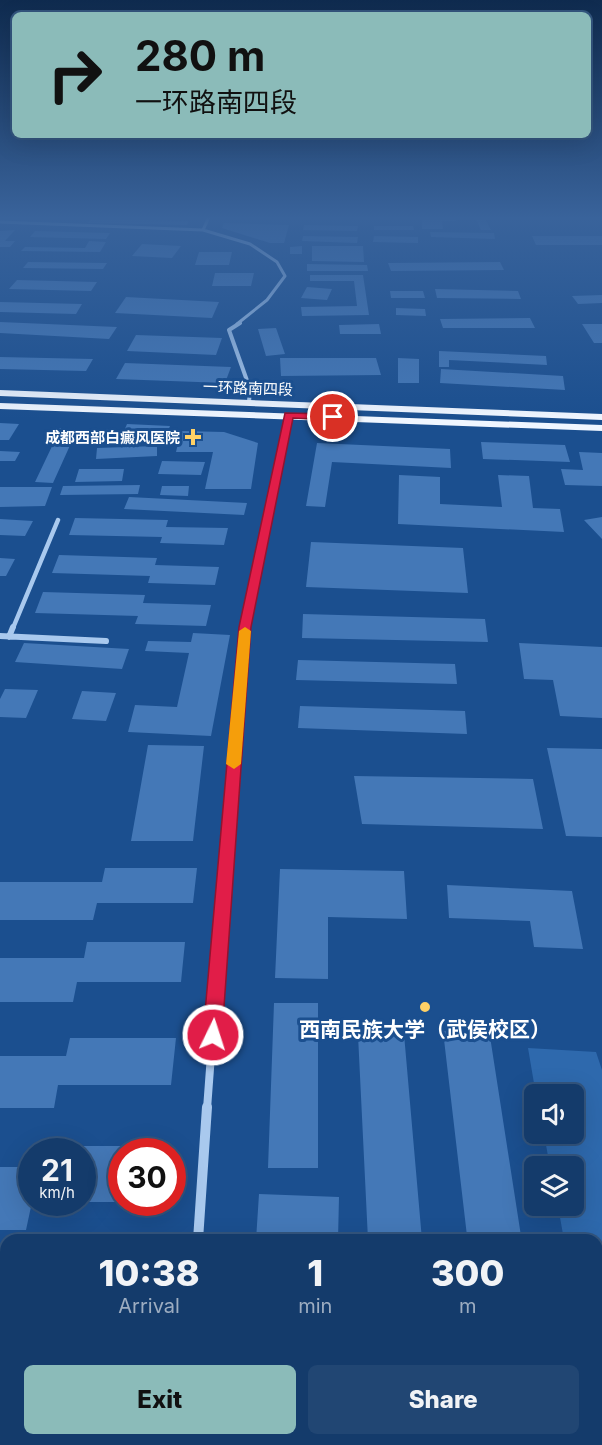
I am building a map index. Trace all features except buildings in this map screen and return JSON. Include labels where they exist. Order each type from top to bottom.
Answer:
[{"type":"main road","name":"一环路南四段","points":[[0,393],[602,417]]},
{"type":"main road","name":"一环路南四段","points":[[0,406],[602,428]]},
{"type":"street","points":[[249,402],[250,389],[229,330],[252,315],[272,297],[280,284]]},
{"type":"street","points":[[198,1234],[224,875],[245,627],[289,415]]},
{"type":"street","points":[[9,637],[58,520]]},
{"type":"street","points":[[0,636],[106,641]]},
{"type":"shaded area","points":[[528,1048],[596,1052],[602,1070],[602,1234],[563,1234],[560,1216],[584,1216],[584,1156],[548,1156],[546,1144],[584,1144],[584,1084],[534,1084]]},
{"type":"slow traffic","points":[[234,764],[245,631]]},
{"type":"place","name":"成都西部白癜风医院","points":[[193,437]]},
{"type":"place","name":"西南民族大学（武侯校区）","points":[[425,1007]]},
{"type":"route","points":[[213,1035],[245,627],[289,415],[333,417]]}]
